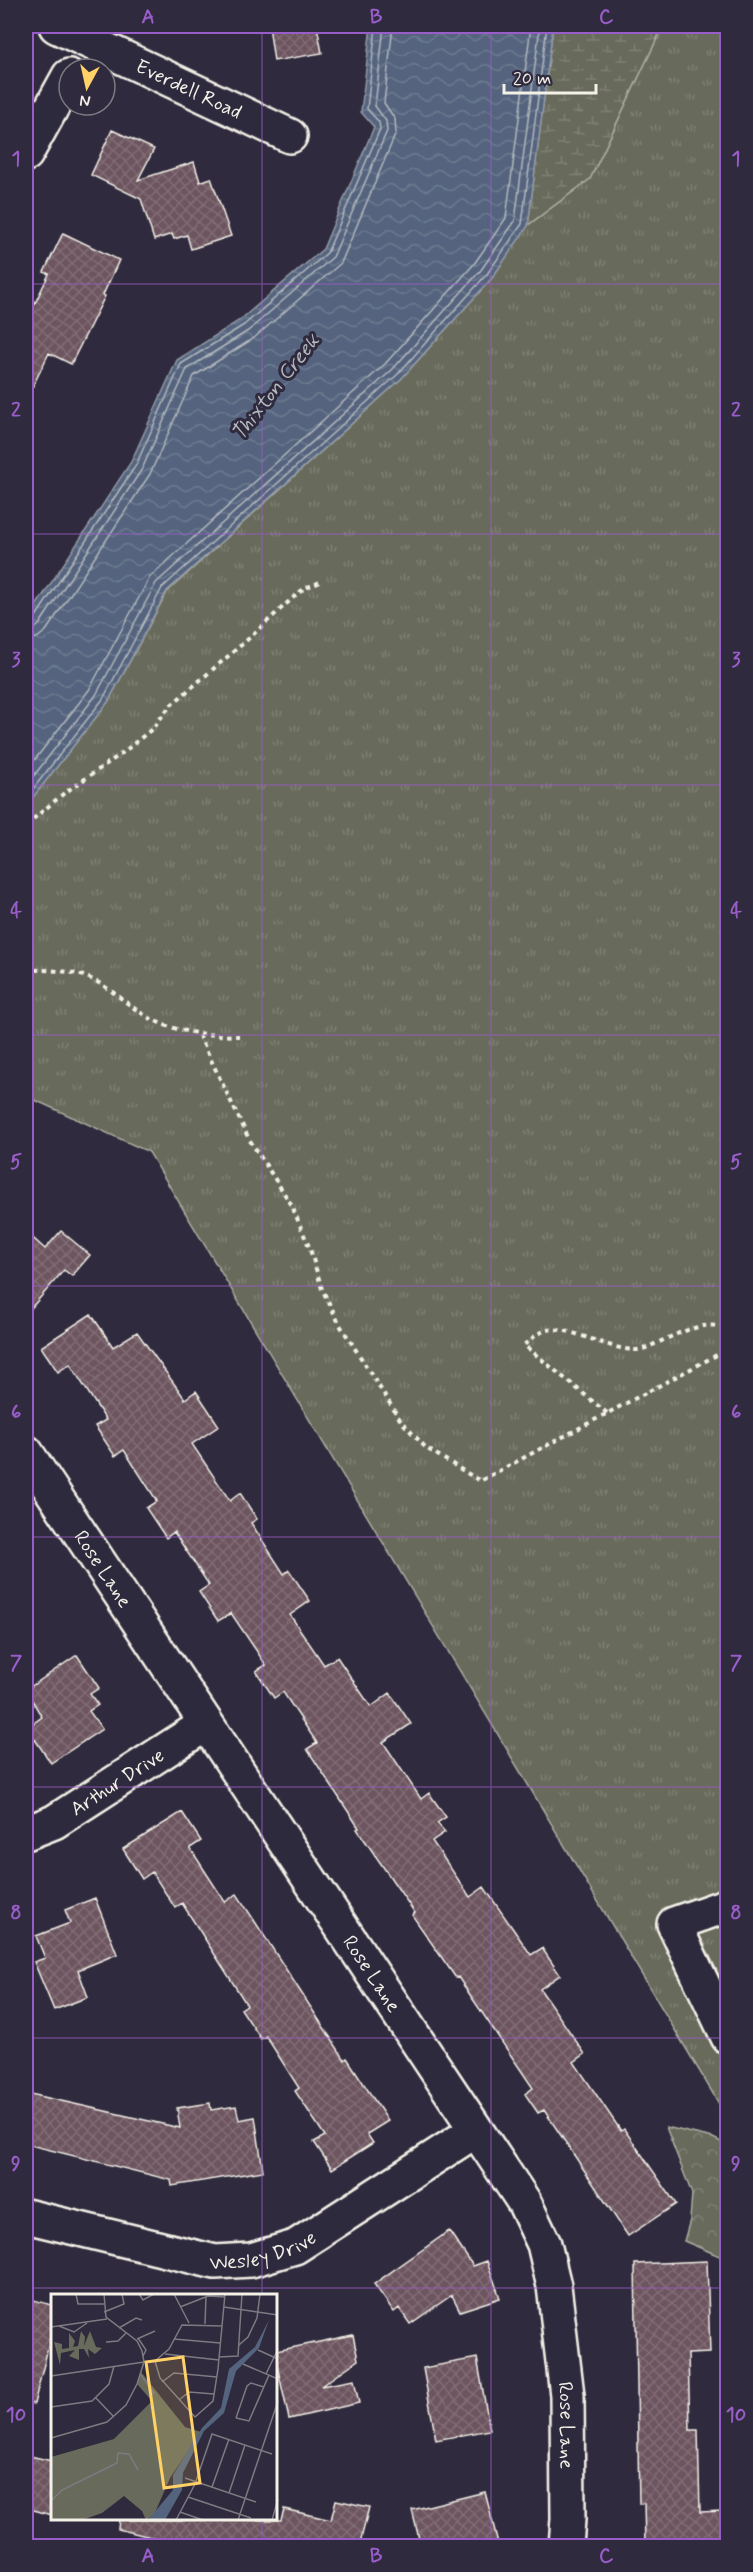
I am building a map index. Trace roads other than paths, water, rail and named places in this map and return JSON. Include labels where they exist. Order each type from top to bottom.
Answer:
[{"type":"street","name":"Everdell Road","points":[[56,26],[86,45],[290,136]]},
{"type":"street","points":[[26,154],[57,98]]},
{"type":"street","name":"Rose Lane","points":[[26,1452],[524,2202],[544,2244],[554,2286],[567,2394],[568,2519],[566,2547]]},
{"type":"street","name":"Arthur Drive","points":[[26,1833],[54,1822],[206,1724]]},
{"type":"street","points":[[728,1905],[674,1924],[728,2037]]},
{"type":"street","name":"Wesley Drive","points":[[26,2217],[215,2262],[251,2260],[295,2247],[475,2131]]},
{"type":"water","name":"Thixton Creek","points":[[371,26],[553,26],[528,226],[492,278],[401,379],[167,591],[108,702],[26,806],[26,621],[131,462],[177,360],[240,320],[323,249],[374,127],[361,112]]}]
